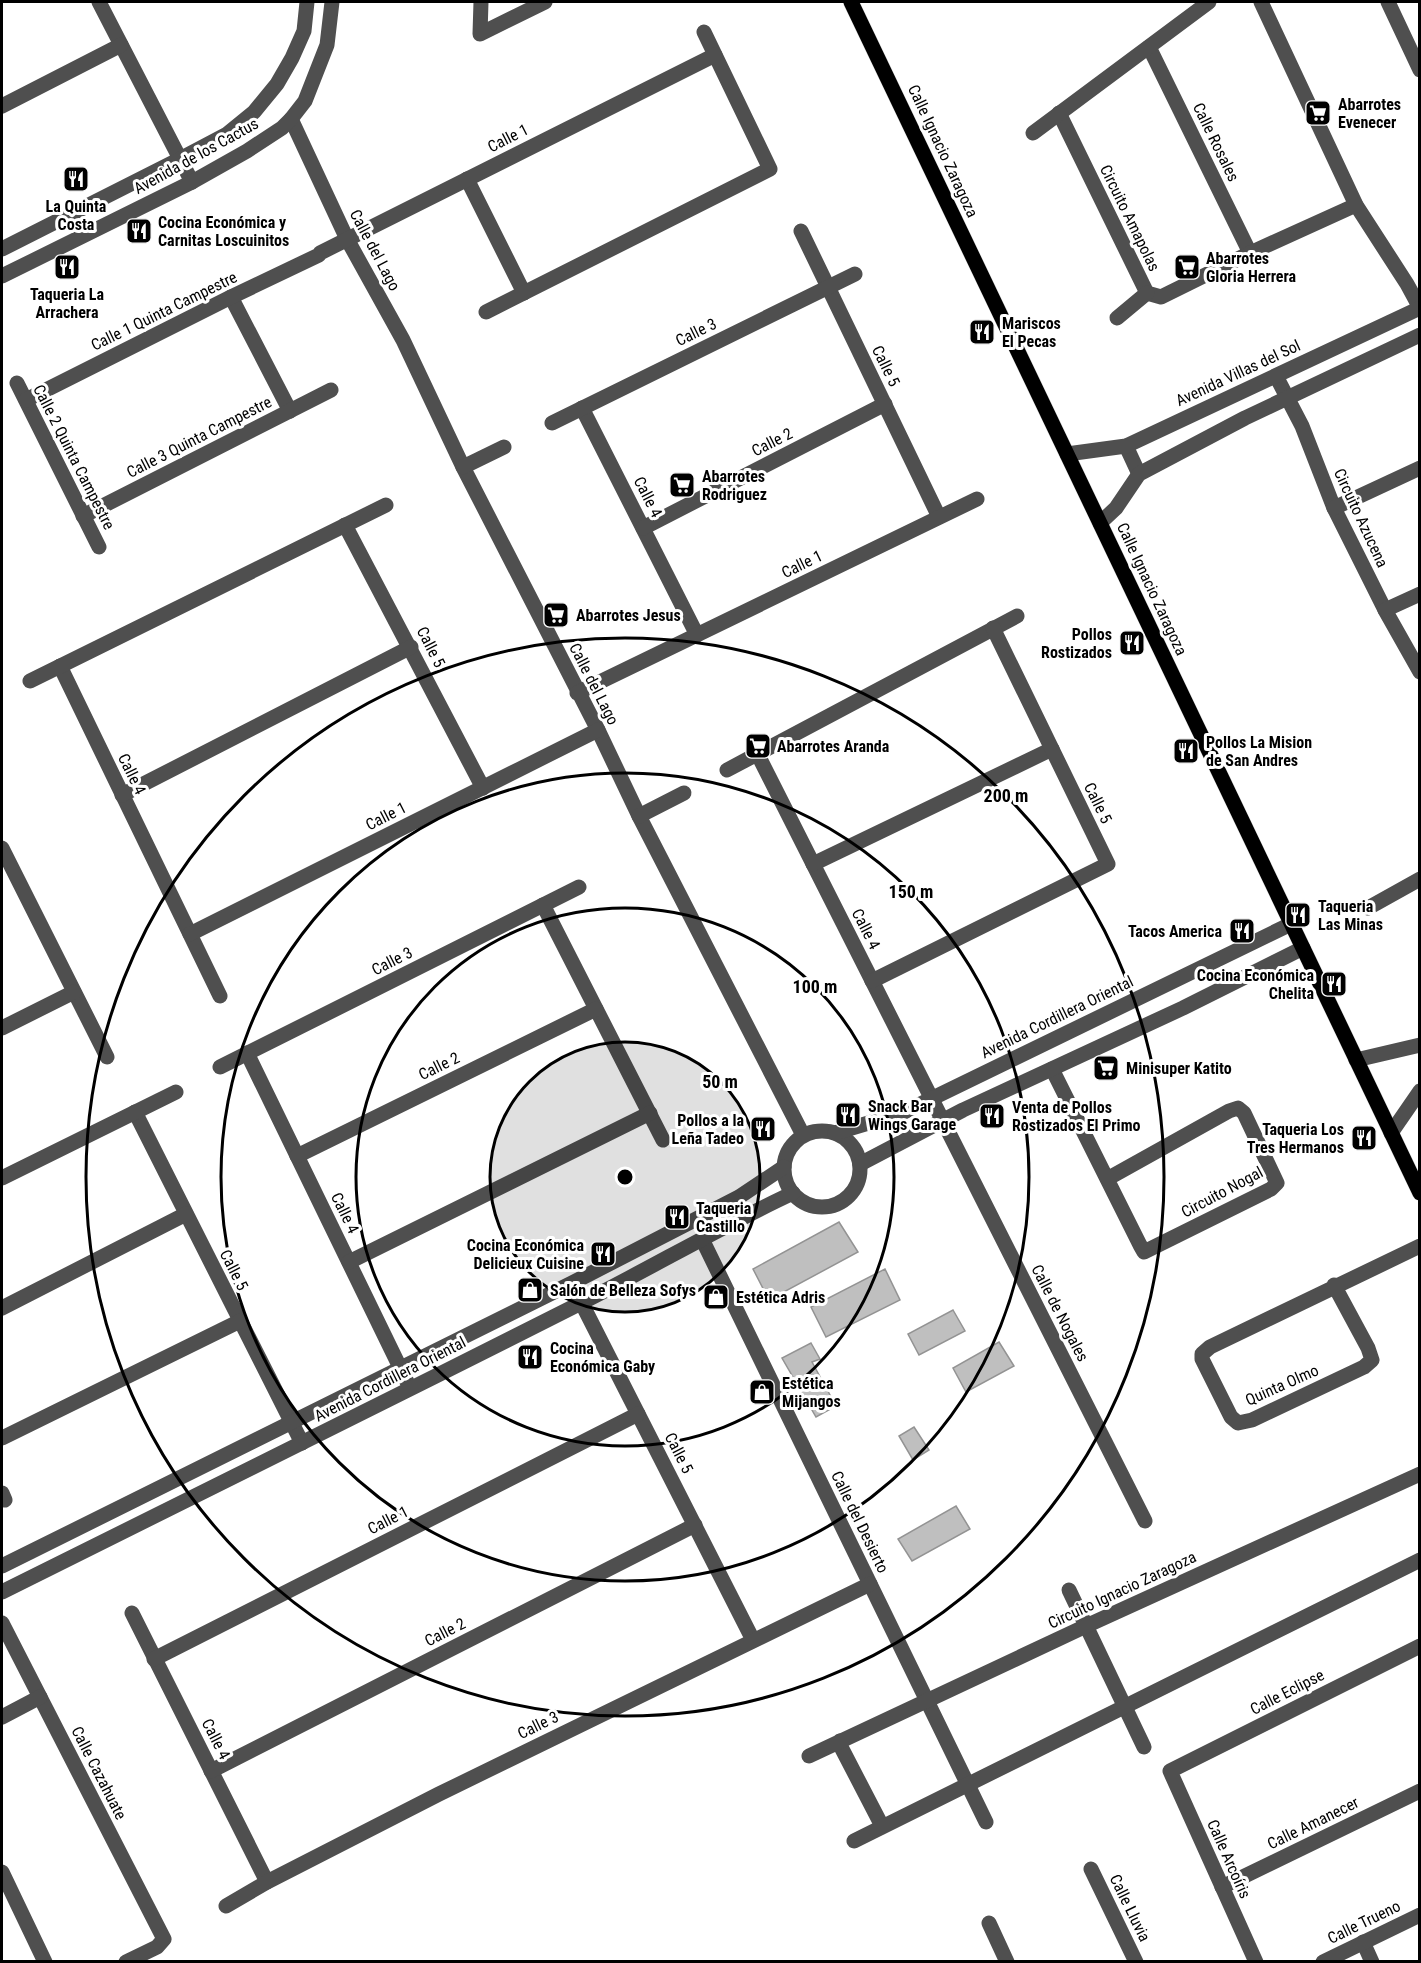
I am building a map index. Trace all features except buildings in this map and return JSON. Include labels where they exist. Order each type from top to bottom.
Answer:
[{"type":"main road","name":"Calle Ignacio Zaragoza","points":[[851,2],[1356,1060],[1418,1185]]},
{"type":"street","points":[[99,2],[192,182]]},
{"type":"street","name":"Avenida de los Cactus","points":[[2,249],[227,134],[254,111],[277,84],[304,31],[307,2]]},
{"type":"street","name":"Avenida de los Cactus","points":[[2,276],[192,182],[247,151],[291,119],[305,101],[327,45],[332,2]]},
{"type":"street","points":[[481,2],[480,34],[545,2]]},
{"type":"street","points":[[1033,133],[1209,2]]},
{"type":"street","points":[[1261,2],[1356,206],[1407,284],[1419,308]]},
{"type":"street","points":[[1388,2],[1419,70]]},
{"type":"street","points":[[486,312],[770,169],[704,32]]},
{"type":"street","points":[[4,100],[121,45]]},
{"type":"street","name":"Calle Rosales","points":[[1149,47],[1250,253]]},
{"type":"street","name":"Calle 1","points":[[319,255],[715,55]]},
{"type":"street","name":"Circuito Amapolas","points":[[1059,113],[1147,293],[1161,297],[1250,253],[1356,206]]},
{"type":"street","name":"Calle del Lago","points":[[291,119],[347,239],[404,340],[463,467],[803,1135]]},
{"type":"street","points":[[466,179],[524,293]]},
{"type":"street","name":"Calle 5","points":[[801,231],[939,517]]},
{"type":"street","name":"Calle 1 Quinta Campestre","points":[[26,400],[319,255]]},
{"type":"street","name":"Calle 3","points":[[552,423],[855,274]]},
{"type":"street","points":[[1118,318],[1147,293]]},
{"type":"street","points":[[231,297],[290,411]]},
{"type":"street","name":"Avenida Villas del Sol","points":[[1067,454],[1126,446],[1419,308]]},
{"type":"street","points":[[1100,523],[1116,508],[1139,474],[1288,397],[1419,335]]},
{"type":"street","name":"Circuito Azucena","points":[[1276,375],[1302,426],[1334,508],[1419,672]]},
{"type":"street","name":"Calle 2 Quinta Campestre","points":[[17,383],[99,547]]},
{"type":"street","name":"Calle 3 Quinta Campestre","points":[[83,516],[332,390]]},
{"type":"street","name":"Calle 2","points":[[643,528],[885,404]]},
{"type":"street","name":"Calle 4","points":[[582,408],[697,635]]},
{"type":"street","points":[[1126,446],[1139,474]]},
{"type":"street","points":[[463,467],[504,447]]},
{"type":"street","points":[[1334,508],[1419,468]]},
{"type":"street","name":"Calle 1","points":[[577,693],[977,499]]},
{"type":"street","points":[[30,681],[386,505]]},
{"type":"street","name":"Calle 5","points":[[345,525],[483,788]]},
{"type":"street","points":[[1385,610],[1419,594]]},
{"type":"street","points":[[727,770],[1017,616]]},
{"type":"street","name":"Calle 5","points":[[872,981],[1108,864],[993,628]]},
{"type":"street","points":[[122,795],[411,647]]},
{"type":"street","name":"Calle 4","points":[[60,666],[220,996]]},
{"type":"street","name":"Calle 1","points":[[190,934],[598,730]]},
{"type":"street","points":[[813,864],[1052,749]]},
{"type":"street","name":"Calle 4","points":[[757,753],[943,1120]]},
{"type":"street","points":[[639,816],[684,793]]},
{"type":"street","points":[[3,853],[107,1057]]},
{"type":"street","points":[[1368,908],[1419,879]]},
{"type":"street","name":"Calle 3","points":[[220,1067],[579,887]]},
{"type":"street","points":[[543,905],[663,1140]]},
{"type":"street","name":"Avenida Cordillera Oriental","points":[[835,1133],[902,1113],[1291,924]]},
{"type":"street","points":[[860,1164],[943,1120],[1183,1008],[1303,948]]},
{"type":"street","points":[[1172,982],[1183,1008]]},
{"type":"street","points":[[2,1028],[74,992]]},
{"type":"street","name":"Calle 2","points":[[297,1156],[596,1009]]},
{"type":"street","points":[[1356,1060],[1419,1045]]},
{"type":"street","name":"Calle 4","points":[[248,1053],[410,1388]]},
{"type":"street","name":"Circuito Nogal","points":[[1052,1069],[1107,1179],[1144,1252],[1271,1190],[1277,1183],[1244,1113],[1238,1108],[1107,1179]]},
{"type":"street","points":[[1391,1133],[1419,1091]]},
{"type":"street","points":[[2,1178],[176,1092]]},
{"type":"street","name":"Calle 5","points":[[135,1112],[302,1443]]},
{"type":"street","points":[[349,1262],[650,1113]]},
{"type":"street","name":"Calle de Nogales","points":[[943,1120],[1145,1521]]},
{"type":"street","points":[[821,1131],[835,1133],[847,1140],[856,1151],[860,1164],[859,1178],[854,1191],[844,1201],[831,1206],[817,1207],[804,1202],[793,1193],[786,1181],[784,1167],[795,1142],[803,1135],[821,1131]]},
{"type":"street","name":"Avenida Cordillera Oriental","points":[[2,1566],[572,1283],[739,1197],[784,1167]]},
{"type":"street","name":"Avenida Cordillera Oriental","points":[[2,1592],[582,1302],[793,1193]]},
{"type":"street","points":[[2,1308],[186,1214]]},
{"type":"street","name":"Calle del Desierto","points":[[702,1239],[986,1822]]},
{"type":"street","name":"Quinta Olmo","points":[[1334,1286],[1368,1348],[1372,1360],[1364,1367],[1252,1420],[1238,1423],[1231,1417],[1202,1359],[1202,1354],[1210,1347],[1334,1286],[1419,1246]]},
{"type":"street","name":"Calle 5","points":[[572,1283],[753,1640]]},
{"type":"street","points":[[2,1438],[240,1321]]},
{"type":"street","name":"Calle 1","points":[[154,1659],[638,1414]]},
{"type":"street","name":"Circuito Ignacio Zaragoza","points":[[809,1756],[1419,1474]]},
{"type":"street","name":"Calle 2","points":[[211,1770],[695,1525]]},
{"type":"street","points":[[854,1841],[1419,1560]]},
{"type":"street","name":"Calle 3","points":[[225,1906],[439,1794],[870,1584]]},
{"type":"street","points":[[1070,1590],[1144,1748]]},
{"type":"street","name":"Calle 4","points":[[132,1613],[267,1882]]},
{"type":"street","name":"Calle Cazahuate","points":[[2,1623],[164,1939],[157,1947],[126,1962]]},
{"type":"street","name":"Calle Eclipse","points":[[1170,1771],[1419,1646]]},
{"type":"street","points":[[2,1717],[40,1697]]},
{"type":"street","points":[[840,1741],[846,1758],[882,1826]]},
{"type":"street","name":"Calle Arcoíris","points":[[1170,1771],[1256,1962]]},
{"type":"street","name":"Calle Amanecer","points":[[1222,1887],[1419,1791]]},
{"type":"street","name":"Calle Lluvia","points":[[1091,1869],[1136,1962]]},
{"type":"street","points":[[2,1872],[45,1962]]},
{"type":"street","name":"Calle Trueno","points":[[1323,1962],[1419,1915]]},
{"type":"street","points":[[989,1923],[1007,1962]]},
{"type":"street","points":[[1363,1942],[1372,1962]]},
{"type":"place","name":"Abarrotes Evenecer","points":[[1318,113]]},
{"type":"place","name":"La Quinta Costa","points":[[76,179]]},
{"type":"place","name":"Cocina Económica y Carnitas Loscuinitos","points":[[139,231]]},
{"type":"place","name":"Taqueria La Arrachera","points":[[67,267]]},
{"type":"place","name":"Abarrotes Gloria Herrera","points":[[1187,267]]},
{"type":"place","name":"Mariscos El Pecas","points":[[982,332]]},
{"type":"place","name":"Abarrotes Rodriguez","points":[[682,485]]},
{"type":"place","name":"Abarrotes Jesus","points":[[556,615]]},
{"type":"place","name":"Pollos Rostizados","points":[[1132,643]]},
{"type":"place","name":"Abarrotes Aranda","points":[[758,746]]},
{"type":"place","name":"Pollos La Mision de San Andres","points":[[1186,751]]},
{"type":"place","name":"Taqueria Las Minas","points":[[1298,915]]},
{"type":"place","name":"Tacos America","points":[[1242,931]]},
{"type":"place","name":"Cocina Económica Chelita","points":[[1334,984]]},
{"type":"place","name":"Minisuper Katito","points":[[1106,1068]]},
{"type":"place","name":"Snack Bar Wings Garage","points":[[848,1115]]},
{"type":"place","name":"Venta de Pollos Rostizados El Primo","points":[[992,1116]]},
{"type":"place","name":"Pollos a la Leña Tadeo","points":[[763,1129]]},
{"type":"place","name":"Taqueria Los Tres Hermanos","points":[[1364,1138]]},
{"type":"place","name":"Taqueria Castillo","points":[[677,1217]]},
{"type":"place","name":"Cocina Económica Delicieux Cuisine","points":[[603,1254]]},
{"type":"place","name":"Salón de Belleza Sofys","points":[[530,1290]]},
{"type":"place","name":"Estética Adris","points":[[716,1297]]},
{"type":"place","name":"Cocina Económica Gaby","points":[[530,1357]]},
{"type":"place","name":"Estética Mijangos","points":[[762,1392]]}]
